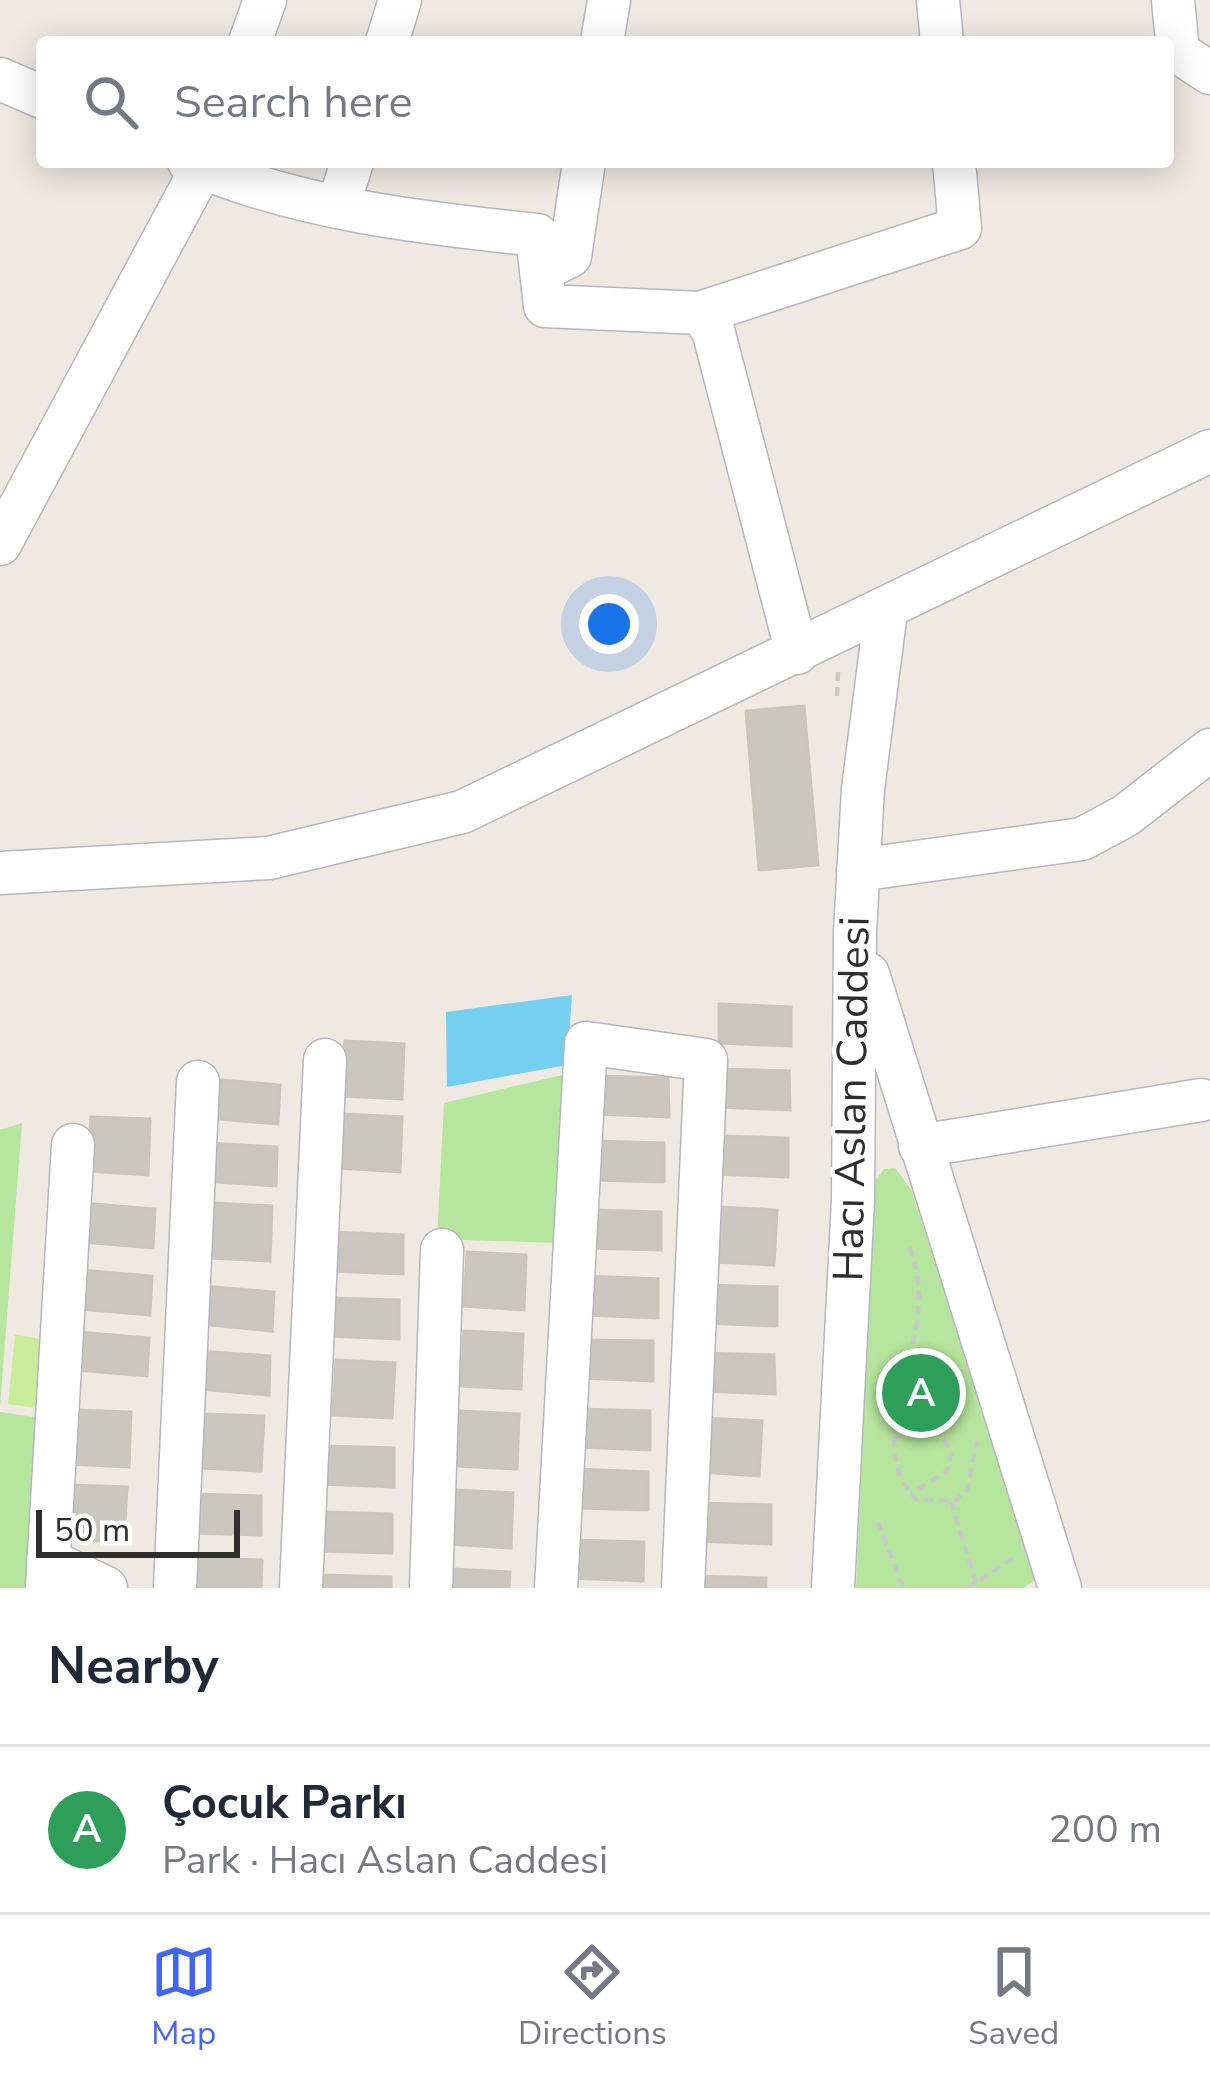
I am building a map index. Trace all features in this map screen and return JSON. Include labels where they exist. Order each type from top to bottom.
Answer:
[{"type":"street","points":[[252,36],[266,0]]},
{"type":"street","points":[[389,36],[400,0]]},
{"type":"street","points":[[603,36],[608,0]]},
{"type":"street","points":[[938,0],[941,36]]},
{"type":"street","points":[[1173,0],[1178,52],[1210,74]]},
{"type":"street","points":[[0,79],[36,94]]},
{"type":"street","points":[[0,544],[15,482],[197,168]]},
{"type":"street","points":[[212,168],[338,207],[422,224],[537,236],[545,306],[700,313],[960,228],[955,168]]},
{"type":"street","points":[[338,207],[350,168]]},
{"type":"street","points":[[541,270],[570,256],[583,168]]},
{"type":"street","points":[[700,313],[713,330],[797,653]]},
{"type":"street","points":[[0,873],[268,858],[462,812],[1210,452]]},
{"type":"street","name":"Hacı Aslan Caddesi","points":[[833,1588],[854,1194],[855,932],[862,789],[886,611]]},
{"type":"street","points":[[859,870],[1082,839],[1125,815],[1210,750]]},
{"type":"street","points":[[855,932],[1060,1588]]},
{"type":"street","points":[[556,1588],[586,1043],[706,1060],[683,1588]]},
{"type":"street","points":[[302,1588],[325,1060]]},
{"type":"street","points":[[175,1588],[198,1082]]},
{"type":"street","points":[[920,1146],[1201,1100]]},
{"type":"street","points":[[73,1145],[47,1574],[106,1588]]},
{"type":"street","points":[[854,1194],[865,1166],[889,1150],[906,1159],[935,1199]]},
{"type":"street","points":[[431,1588],[442,1250]]},
{"type":"path","points":[[909,1246],[922,1275],[917,1345],[892,1440],[893,1461],[911,1494],[936,1503],[950,1502],[967,1490],[978,1433]]},
{"type":"path","points":[[898,1406],[924,1393],[954,1399],[968,1412]]},
{"type":"path","points":[[892,1440],[917,1426],[933,1428],[952,1450],[947,1471],[911,1494]]},
{"type":"path","points":[[950,1502],[976,1582]]},
{"type":"path","points":[[878,1522],[903,1588]]},
{"type":"path","points":[[968,1588],[1044,1538]]},
{"type":"green space","points":[[566,1074],[559,1243],[437,1239],[444,1103]]},
{"type":"green space","points":[[22,1123],[0,1406],[0,1130]]},
{"type":"green space","points":[[895,1168],[911,1189],[1038,1578],[1023,1588],[856,1588],[875,1181],[884,1169]]},
{"type":"green space","points":[[15,1335],[50,1340],[43,1409],[8,1404]]},
{"type":"green space","points":[[0,1412],[41,1418],[32,1588],[0,1588]]},
{"type":"water","points":[[572,995],[567,1065],[447,1087],[446,1012]]},
{"type":"building","points":[[804,706],[818,865],[759,870],[746,711]]},
{"type":"building","points":[[719,1004],[791,1007],[791,1046],[719,1043]]},
{"type":"building","points":[[345,1041],[404,1044],[402,1099],[342,1096]]},
{"type":"building","points":[[718,1069],[789,1071],[790,1110],[717,1107]]},
{"type":"building","points":[[597,1076],[668,1078],[669,1117],[596,1114]]},
{"type":"building","points":[[209,1079],[280,1085],[278,1124],[206,1118]]},
{"type":"building","points":[[343,1114],[402,1117],[400,1172],[340,1168]]},
{"type":"building","points":[[91,1117],[150,1119],[148,1175],[88,1171]]},
{"type":"building","points":[[716,1136],[788,1138],[788,1177],[716,1174]]},
{"type":"building","points":[[593,1141],[664,1143],[664,1182],[592,1180]]},
{"type":"building","points":[[206,1143],[277,1147],[276,1186],[204,1181]]},
{"type":"building","points":[[83,1203],[155,1209],[153,1248],[81,1242]]},
{"type":"building","points":[[213,1203],[272,1206],[270,1261],[210,1258]]},
{"type":"building","points":[[718,1207],[777,1210],[774,1265],[715,1262]]},
{"type":"building","points":[[589,1210],[661,1212],[661,1250],[589,1248]]},
{"type":"building","points":[[331,1232],[403,1235],[403,1274],[331,1271]]},
{"type":"building","points":[[467,1252],[526,1255],[524,1310],[464,1306]]},
{"type":"building","points":[[80,1270],[152,1276],[150,1315],[78,1309]]},
{"type":"building","points":[[587,1276],[658,1279],[658,1318],[586,1315]]},
{"type":"building","points":[[706,1285],[777,1287],[777,1326],[705,1323]]},
{"type":"building","points":[[202,1286],[274,1292],[272,1331],[200,1324]]},
{"type":"building","points":[[328,1298],[399,1300],[399,1339],[327,1336]]},
{"type":"building","points":[[464,1331],[523,1334],[521,1389],[461,1386]]},
{"type":"building","points":[[77,1332],[149,1338],[147,1376],[75,1370]]},
{"type":"building","points":[[581,1340],[653,1341],[653,1381],[580,1378]]},
{"type":"building","points":[[199,1351],[270,1356],[269,1395],[197,1389]]},
{"type":"building","points":[[703,1353],[774,1355],[775,1394],[702,1391]]},
{"type":"building","points":[[336,1360],[395,1363],[392,1418],[333,1415]]},
{"type":"building","points":[[579,1409],[650,1411],[650,1450],[578,1447]]},
{"type":"building","points":[[72,1410],[131,1412],[129,1467],[69,1464]]},
{"type":"building","points":[[460,1411],[519,1414],[517,1469],[457,1466]]},
{"type":"building","points":[[204,1414],[264,1416],[261,1471],[202,1468]]},
{"type":"building","points":[[703,1418],[762,1421],[759,1476],[700,1472]]},
{"type":"building","points":[[323,1446],[394,1448],[394,1487],[322,1484]]},
{"type":"building","points":[[577,1469],[648,1472],[648,1510],[576,1508]]},
{"type":"building","points":[[68,1485],[127,1487],[124,1542],[65,1539]]},
{"type":"building","points":[[455,1490],[513,1493],[511,1548],[451,1544]]},
{"type":"building","points":[[190,1494],[261,1496],[261,1535],[189,1533]]},
{"type":"building","points":[[699,1503],[771,1505],[771,1544],[699,1541]]},
{"type":"building","points":[[321,1512],[392,1514],[392,1553],[320,1551]]},
{"type":"building","points":[[572,1540],[644,1542],[643,1581],[571,1578]]},
{"type":"building","points":[[190,1558],[262,1560],[261,1588],[189,1588]]},
{"type":"building","points":[[451,1569],[510,1572],[509,1588],[450,1588]]},
{"type":"building","points":[[320,1575],[391,1577],[391,1588],[320,1588]]},
{"type":"building","points":[[694,1576],[766,1578],[766,1588],[694,1588]]},
{"type":"place","name":"Çocuk Parkı","points":[[921,1393]]}]
